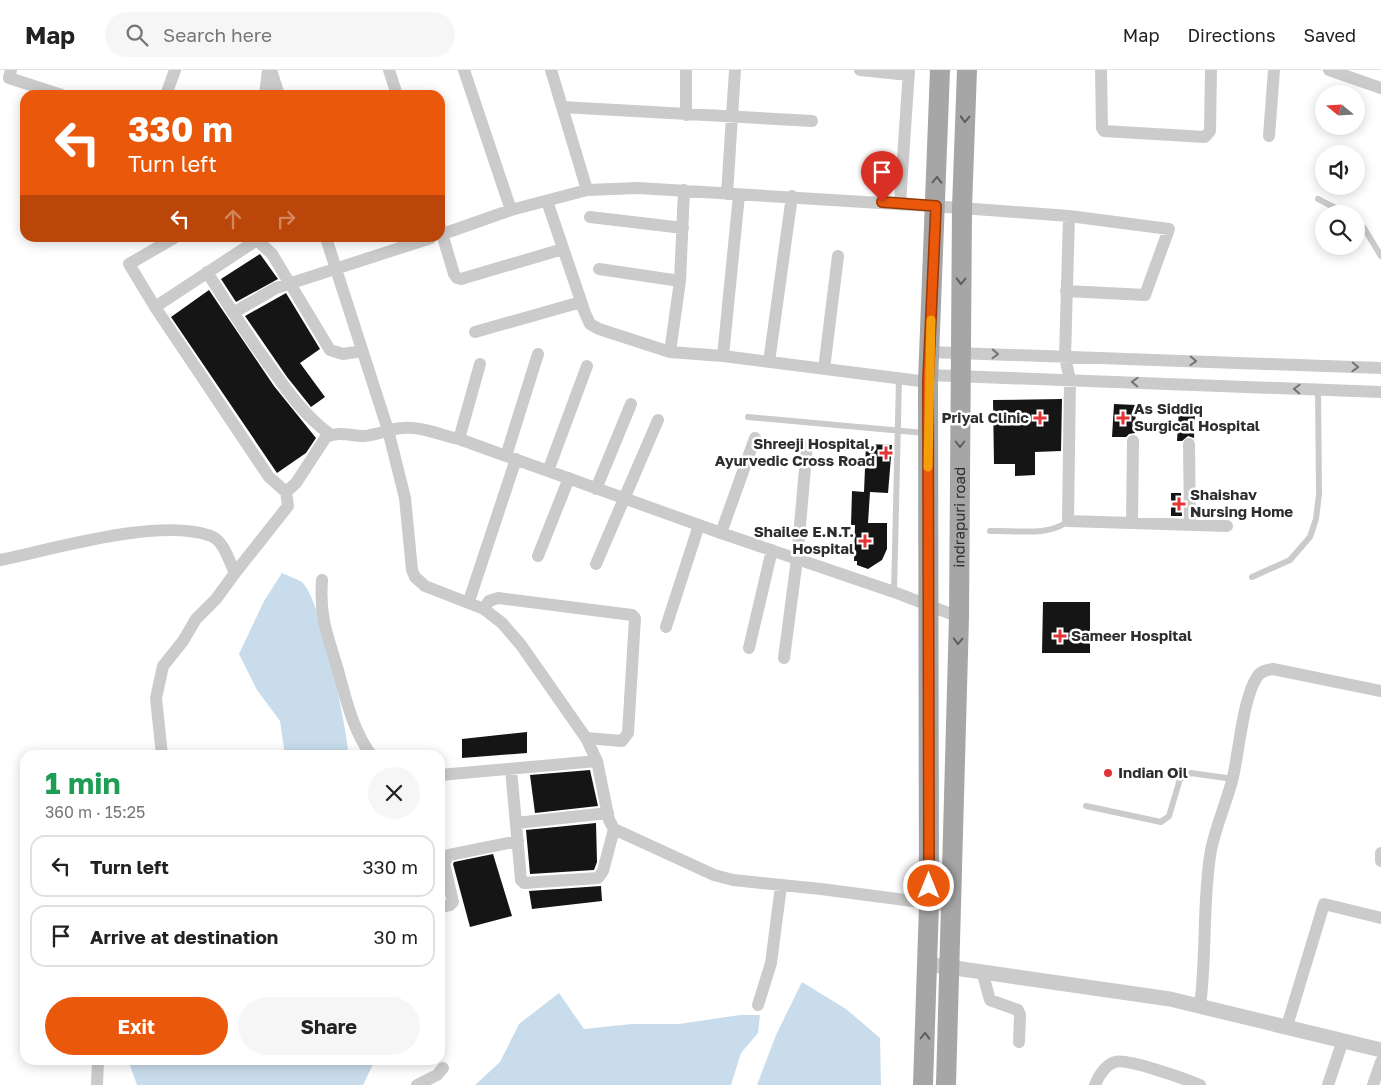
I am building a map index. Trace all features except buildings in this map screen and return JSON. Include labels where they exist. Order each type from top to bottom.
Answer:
[{"type":"main road","name":"indrapuri road","points":[[946,1085],[959,617],[962,208],[967,70]]},
{"type":"main road","points":[[924,1085],[929,904],[928,378],[943,72]]},
{"type":"street","points":[[11,70],[9,78],[46,90]]},
{"type":"street","points":[[168,90],[175,70]]},
{"type":"street","points":[[266,90],[270,70]]},
{"type":"street","points":[[270,70],[277,90]]},
{"type":"street","points":[[389,70],[395,90]]},
{"type":"street","points":[[464,70],[510,210]]},
{"type":"street","points":[[551,70],[588,190]]},
{"type":"street","points":[[686,70],[686,115]]},
{"type":"street","points":[[723,356],[733,195],[732,116],[735,70]]},
{"type":"street","points":[[860,70],[909,73],[900,203]]},
{"type":"street","points":[[1101,70],[1104,131],[1205,137],[1210,131],[1211,70]]},
{"type":"street","points":[[1269,136],[1274,70]]},
{"type":"street","points":[[1329,70],[1381,88]]},
{"type":"street","points":[[562,107],[812,121]]},
{"type":"street","points":[[445,231],[510,210],[588,190],[638,188],[733,195],[792,196],[900,203],[1069,216],[1166,227],[1169,232],[1145,295],[1066,291]]},
{"type":"street","points":[[670,352],[680,281],[684,190]]},
{"type":"street","points":[[768,362],[792,196]]},
{"type":"street","points":[[546,201],[590,324],[670,352],[723,356],[899,379],[960,376],[1381,392]]},
{"type":"street","points":[[1069,216],[1065,357],[1070,380],[1068,520],[1227,526]]},
{"type":"street","points":[[590,217],[683,228]]},
{"type":"street","points":[[161,750],[156,698],[163,666],[183,641],[196,620],[216,599],[288,506],[286,492],[269,477],[129,264],[167,242]]},
{"type":"street","points":[[155,306],[254,242]]},
{"type":"street","points":[[259,242],[272,254],[330,350],[343,354],[362,350]]},
{"type":"street","points":[[327,242],[388,430],[406,498],[412,570],[415,577],[425,586],[469,601],[484,609],[502,623],[521,645],[586,738],[597,761],[608,814],[614,829],[603,871],[598,878],[524,884],[521,880],[511,769]]},
{"type":"street","points":[[232,314],[276,288],[412,242]]},
{"type":"street","points":[[442,242],[456,278],[461,279],[563,249]]},
{"type":"street","points":[[824,369],[838,256]]},
{"type":"street","points":[[599,269],[680,281]]},
{"type":"street","points":[[207,272],[232,314],[298,407],[313,422],[331,435]]},
{"type":"street","points":[[475,332],[581,302]]},
{"type":"street","points":[[929,352],[1381,368]]},
{"type":"street","points":[[469,601],[511,458],[538,354]]},
{"type":"street","points":[[459,439],[480,364]]},
{"type":"street","points":[[548,471],[587,366]]},
{"type":"street","points":[[596,488],[631,404]]},
{"type":"street","points":[[596,564],[658,420]]},
{"type":"street","points":[[286,492],[296,483],[326,437],[338,433],[362,436],[388,430],[417,429],[459,439],[720,533],[894,592],[959,617]]},
{"type":"street","points":[[720,533],[755,438]]},
{"type":"street","points":[[1132,523],[1134,441]]},
{"type":"street","points":[[1189,444],[1190,525]]},
{"type":"street","points":[[784,658],[798,559],[807,446]]},
{"type":"street","points":[[538,556],[569,478]]},
{"type":"street","points":[[666,627],[699,525]]},
{"type":"street","points":[[0,560],[117,535],[176,530],[212,536],[221,544],[235,573]]},
{"type":"street","points":[[749,648],[772,550]]},
{"type":"street","points":[[322,580],[321,616],[346,707],[360,739],[368,750]]},
{"type":"street","points":[[484,609],[489,601],[498,598],[632,616],[635,618],[628,733],[622,740],[586,738]]},
{"type":"street","points":[[1200,1006],[1204,977],[1205,904],[1211,849],[1233,778],[1249,696],[1257,676],[1273,668],[1381,690]]},
{"type":"street","points":[[445,774],[597,761]]},
{"type":"street","points":[[516,824],[608,814]]},
{"type":"street","points":[[614,829],[714,875],[748,883],[870,894],[950,906]]},
{"type":"street","points":[[445,861],[448,856],[518,841]]},
{"type":"street","points":[[1381,853],[1381,860]]},
{"type":"street","points":[[445,867],[453,902],[445,906]]},
{"type":"street","points":[[758,1006],[771,963],[781,886]]},
{"type":"street","points":[[1288,1026],[1324,904],[1381,918]]},
{"type":"street","points":[[927,964],[1170,999],[1381,1050]]},
{"type":"street","points":[[982,971],[990,1000],[1018,1010],[1020,1015],[1019,1042]]},
{"type":"street","points":[[1328,1085],[1343,1040]]},
{"type":"street","points":[[1094,1085],[1106,1068],[1115,1062],[1128,1062],[1200,1085]]},
{"type":"street","points":[[1373,1085],[1381,1062]]},
{"type":"street","points":[[97,1085],[98,1065]]},
{"type":"street","points":[[417,1085],[437,1075],[443,1068]]},
{"type":"lane","points":[[1318,199],[1330,205]]},
{"type":"lane","points":[[1365,230],[1381,256]]},
{"type":"lane","points":[[894,592],[899,379]]},
{"type":"lane","points":[[1252,578],[1290,560],[1310,537],[1316,519],[1319,494],[1318,389]]},
{"type":"lane","points":[[748,417],[928,434]]},
{"type":"lane","points":[[990,531],[1056,529],[1068,520]]},
{"type":"lane","points":[[1086,806],[1162,822],[1168,816],[1180,779],[1185,775],[1191,773],[1233,778]]},
{"type":"water","points":[[282,573],[303,583],[311,596],[332,665],[348,750],[284,750],[280,721],[257,690],[239,654],[264,601]]},
{"type":"water","points":[[802,982],[846,1009],[880,1038],[881,1085],[757,1085],[776,1035]]},
{"type":"water","points":[[559,993],[584,1029],[632,1024],[679,1024],[740,1015],[760,1015],[758,1033],[741,1053],[731,1085],[475,1085],[500,1062],[519,1024]]},
{"type":"water","points":[[130,1065],[373,1065],[363,1085],[137,1085]]},
{"type":"slow traffic","points":[[928,467],[928,375],[931,320]]},
{"type":"place","name":"Priyal Clinic","points":[[1040,418]]},
{"type":"place","name":"As Siddiq Surgical Hospital","points":[[1123,418]]},
{"type":"place","name":"Shreeji Hospital, Ayurvedic Cross Road","points":[[886,453]]},
{"type":"place","name":"Shaishav Nursing Home","points":[[1179,504]]},
{"type":"place","name":"Shailee E.N.T. Hospital","points":[[865,541]]},
{"type":"place","name":"Sameer Hospital","points":[[1060,636]]},
{"type":"place","name":"Indian Oil","points":[[1108,773]]},
{"type":"route","points":[[882,202],[936,206],[928,382],[929,886]]}]
